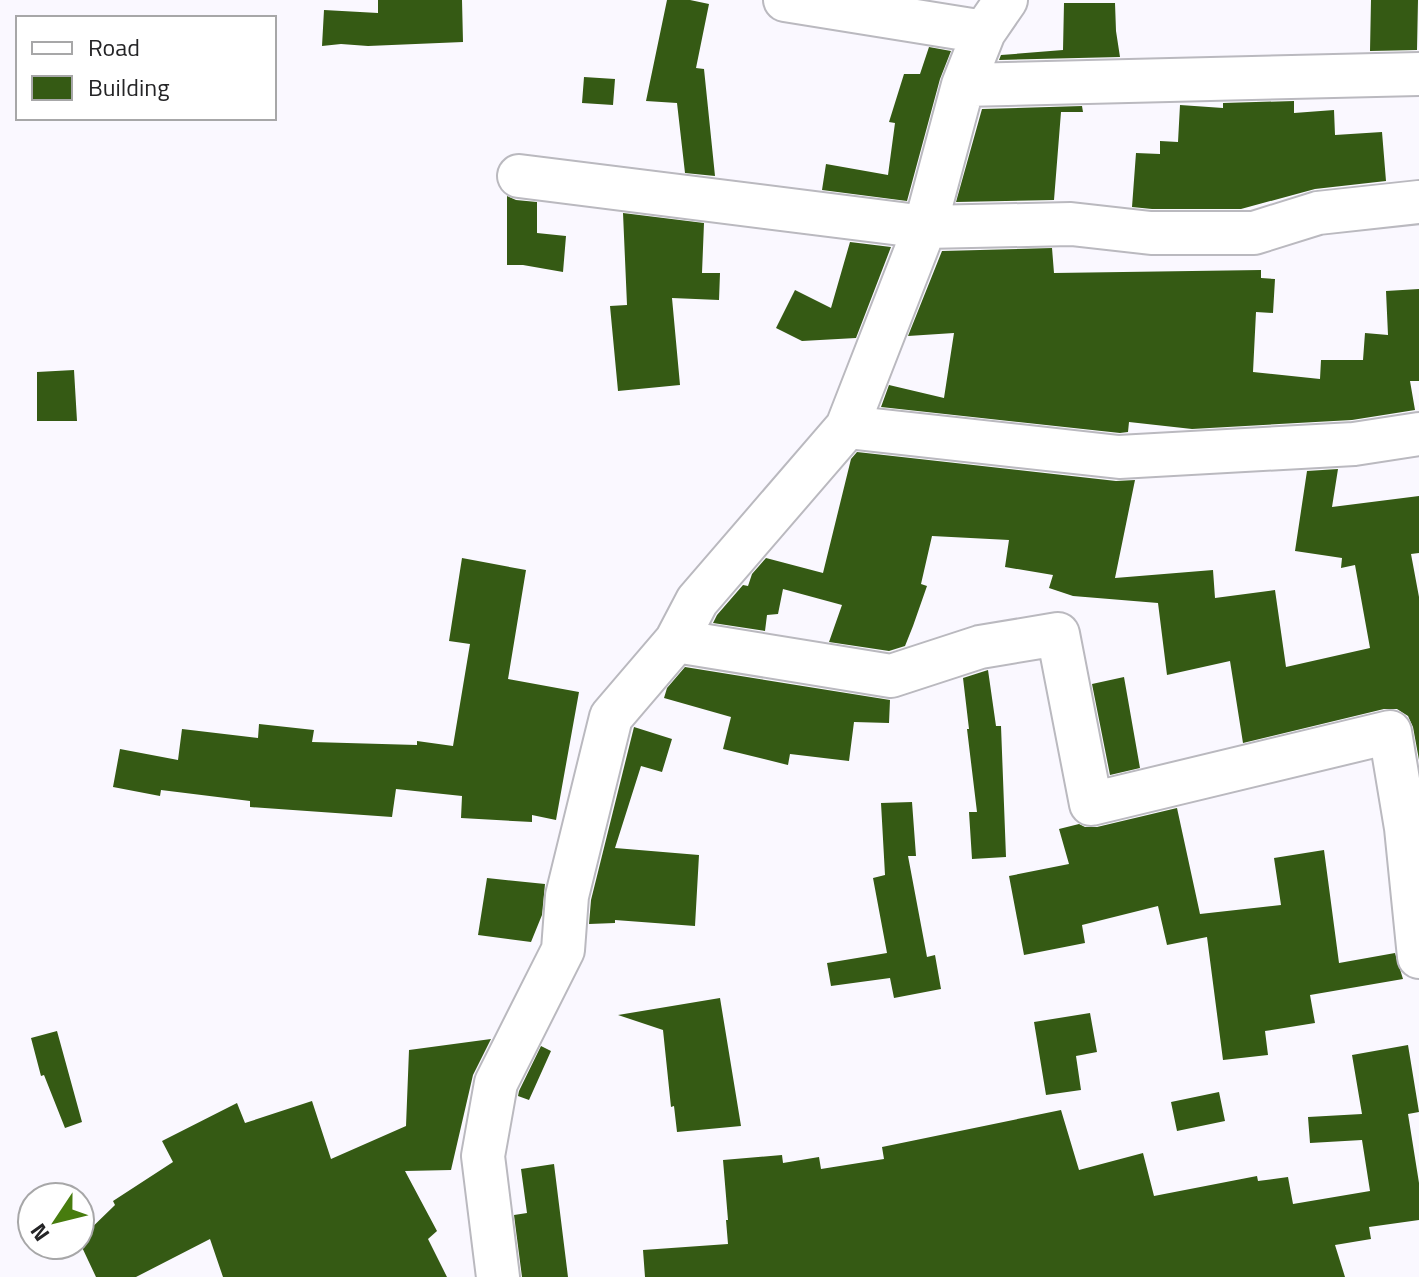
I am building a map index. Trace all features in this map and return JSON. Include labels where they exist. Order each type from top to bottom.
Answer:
[{"type":"street","points":[[498,1277],[483,1156],[496,1083],[563,950],[567,896],[611,717],[676,641],[697,601],[847,427],[925,227],[963,85],[995,16],[785,0]]},
{"type":"street","points":[[963,85],[1419,74]]},
{"type":"street","points":[[519,176],[925,227],[1071,224],[1151,233],[1254,233],[1318,213],[1419,202]]},
{"type":"street","points":[[847,427],[1119,457],[1354,444],[1419,434]]},
{"type":"street","points":[[676,641],[891,676],[980,647],[1058,634],[1091,804],[1390,732],[1413,827],[1419,957]]},
{"type":"building","points":[[378,0],[462,0],[463,42],[322,46],[324,10],[378,13]]},
{"type":"building","points":[[667,0],[709,4],[696,68],[704,69],[715,176],[685,173],[677,103],[646,101]]},
{"type":"building","points":[[1371,0],[1418,0],[1417,50],[1370,51]]},
{"type":"building","points":[[1064,3],[1115,3],[1120,57],[999,60],[1001,55],[1063,50]]},
{"type":"building","points":[[929,47],[951,51],[940,79],[907,201],[822,190],[826,164],[888,175],[895,123],[889,122],[904,74],[920,74]]},
{"type":"building","points":[[584,77],[615,79],[613,105],[582,103]]},
{"type":"building","points":[[1294,101],[1294,113],[1334,110],[1335,135],[1382,132],[1386,181],[1315,189],[1241,209],[1132,207],[1136,153],[1160,154],[1160,141],[1178,142],[1180,105],[1223,108],[1223,103]]},
{"type":"building","points":[[1082,106],[1083,112],[1061,112],[1054,200],[956,202],[982,109]]},
{"type":"building","points":[[507,196],[537,202],[537,233],[566,236],[563,272],[507,265]]},
{"type":"building","points":[[623,213],[704,223],[702,273],[720,273],[719,300],[672,298],[680,385],[618,391],[610,306],[627,305]]},
{"type":"building","points":[[850,242],[891,247],[856,338],[802,341],[776,328],[795,290],[831,308]]},
{"type":"building","points":[[1052,248],[1054,273],[1261,270],[1261,278],[1275,279],[1273,313],[1256,312],[1253,372],[1320,379],[1321,360],[1363,360],[1365,333],[1388,335],[1386,291],[1419,289],[1419,381],[1410,381],[1415,410],[1352,420],[1192,429],[1129,422],[1128,432],[1120,433],[881,407],[889,385],[944,398],[954,333],[908,336],[942,251]]},
{"type":"building","points":[[74,370],[77,421],[37,421],[37,372]]},
{"type":"building","points":[[857,452],[1116,481],[1135,480],[1115,578],[1213,570],[1215,598],[1275,590],[1286,667],[1370,648],[1355,565],[1341,568],[1342,558],[1295,551],[1307,471],[1338,469],[1332,507],[1419,496],[1419,553],[1411,554],[1419,597],[1419,760],[1413,727],[1408,716],[1397,709],[1384,709],[1243,743],[1230,661],[1167,675],[1158,603],[1073,596],[1049,588],[1053,575],[1005,567],[1009,540],[932,536],[921,584],[927,586],[913,626],[905,646],[889,651],[829,642],[842,605],[783,589],[778,614],[767,615],[765,631],[713,623],[743,585],[748,586],[752,574],[766,558],[823,573],[851,459]]},
{"type":"building","points":[[462,558],[526,570],[508,679],[579,692],[556,820],[532,815],[532,822],[461,818],[462,796],[396,789],[392,817],[250,807],[250,801],[161,790],[160,796],[113,787],[120,749],[178,760],[182,729],[258,738],[259,724],[314,730],[312,742],[417,745],[417,741],[453,746],[470,644],[449,641]]},
{"type":"building","points":[[685,667],[890,700],[889,723],[854,722],[849,761],[790,754],[788,765],[723,749],[731,717],[664,698],[667,688]]},
{"type":"building","points":[[988,670],[996,726],[1001,726],[1006,857],[972,859],[969,812],[977,812],[963,678]]},
{"type":"building","points":[[1124,677],[1140,768],[1110,775],[1092,684]]},
{"type":"building","points":[[634,727],[672,739],[662,772],[641,766],[615,848],[699,855],[695,926],[615,920],[615,923],[589,924],[591,900]]},
{"type":"building","points":[[912,802],[916,856],[908,856],[927,957],[935,955],[941,989],[894,998],[890,978],[831,986],[827,963],[887,953],[873,878],[885,875],[881,803]]},
{"type":"building","points":[[1177,808],[1200,914],[1281,905],[1274,858],[1324,850],[1339,963],[1395,953],[1403,979],[1310,995],[1315,1023],[1265,1031],[1268,1055],[1223,1060],[1207,937],[1167,945],[1158,906],[1082,925],[1085,943],[1024,955],[1009,876],[1069,864],[1059,829],[1079,824],[1097,827]]},
{"type":"building","points":[[487,878],[545,884],[542,915],[531,942],[478,935]]},
{"type":"building","points":[[720,998],[741,1126],[677,1132],[674,1106],[671,1107],[663,1030],[618,1015]]},
{"type":"building","points":[[1090,1013],[1097,1052],[1076,1056],[1081,1090],[1046,1095],[1034,1022]]},
{"type":"building","points":[[57,1031],[82,1122],[65,1128],[44,1075],[41,1076],[31,1038]]},
{"type":"building","points":[[491,1039],[473,1075],[451,1170],[405,1171],[437,1231],[428,1239],[447,1277],[223,1277],[210,1239],[136,1277],[96,1277],[88,1261],[96,1261],[96,1223],[115,1205],[113,1201],[173,1162],[162,1141],[237,1103],[245,1123],[312,1101],[331,1159],[406,1126],[409,1050]]},
{"type":"building","points":[[1408,1045],[1419,1112],[1408,1114],[1419,1183],[1419,1220],[1369,1227],[1371,1239],[1335,1245],[1345,1277],[645,1277],[643,1250],[728,1244],[723,1160],[782,1155],[783,1163],[819,1157],[821,1169],[884,1159],[882,1147],[1061,1110],[1079,1170],[1143,1153],[1154,1196],[1257,1176],[1258,1181],[1288,1177],[1293,1204],[1370,1191],[1362,1140],[1310,1143],[1308,1117],[1362,1114],[1352,1055]]},
{"type":"building","points":[[541,1046],[551,1051],[529,1100],[518,1096],[519,1091]]},
{"type":"building","points":[[1219,1092],[1225,1121],[1177,1131],[1171,1102]]},
{"type":"building","points":[[554,1164],[568,1277],[522,1277],[514,1215],[527,1213],[521,1169]]}]
